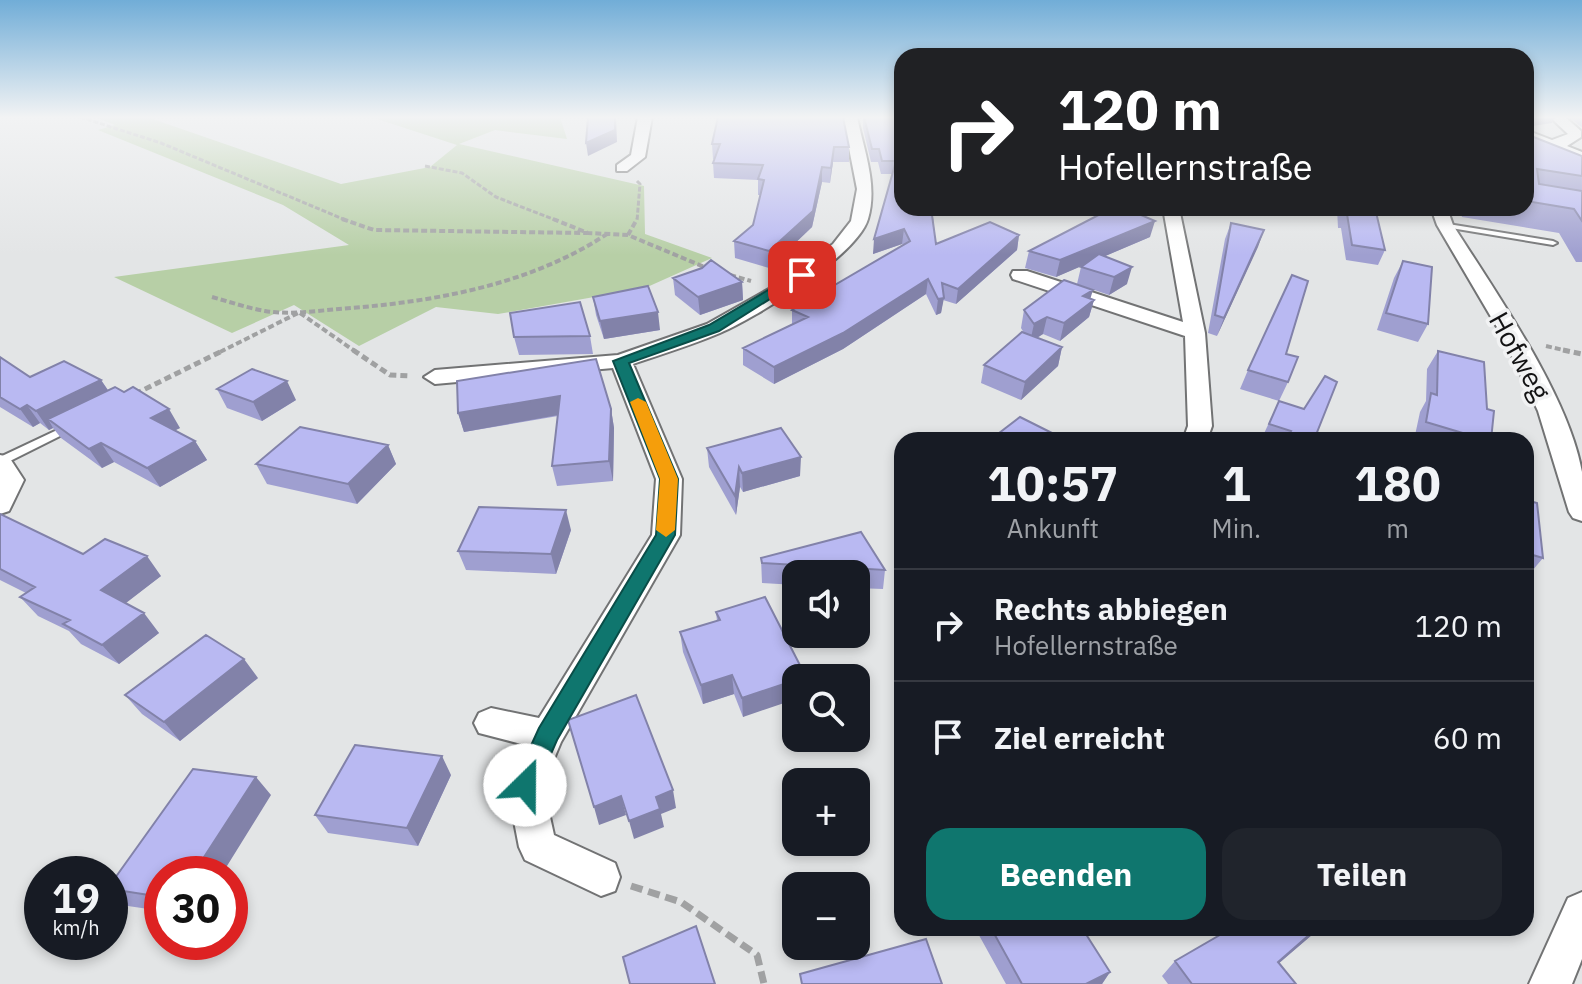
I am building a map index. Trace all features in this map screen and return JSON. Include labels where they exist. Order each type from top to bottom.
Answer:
[{"type":"street","points":[[622,168],[629,163]]},
{"type":"street","points":[[435,377],[621,361],[714,328],[783,289],[839,248],[859,222],[865,189],[860,163]]},
{"type":"street","points":[[1173,216],[1195,333],[1198,432]]},
{"type":"street","name":"Hofweg","points":[[1442,216],[1514,339],[1550,411],[1582,512]]},
{"type":"street","points":[[1020,275],[1195,333]]},
{"type":"street","points":[[601,877],[538,847],[525,785],[547,735],[666,535],[669,479],[621,361]]},
{"type":"street","points":[[0,463],[11,480],[0,505]]},
{"type":"street","points":[[491,723],[547,735]]},
{"type":"street","points":[[1550,984],[1582,912]]},
{"type":"lane","points":[[1442,216],[1553,243]]},
{"type":"lane","points":[[0,463],[125,399]]},
{"type":"path","points":[[212,163],[341,219],[374,230],[628,235],[713,270]]},
{"type":"path","points":[[425,166],[462,173],[496,197],[588,233]]},
{"type":"path","points":[[622,168],[640,184],[637,223],[628,235]]},
{"type":"path","points":[[212,297],[266,311],[299,312],[409,304],[523,276],[572,257],[607,234]]},
{"type":"path","points":[[727,274],[783,289]]},
{"type":"path","points":[[299,312],[390,375],[435,377]]},
{"type":"path","points":[[125,399],[299,312]]},
{"type":"path","points":[[601,877],[681,902],[757,955],[764,984]]},
{"type":"green space","points":[[179,163],[280,163],[341,184],[430,167],[435,163],[542,163],[644,186],[645,234],[712,258],[645,288],[498,314],[436,307],[359,346],[294,305],[232,333],[114,277],[349,245],[283,205]]},
{"type":"building","points":[[713,163],[832,163],[831,168],[822,167],[813,211],[769,251],[734,241],[753,225],[764,180],[758,179],[763,165]]},
{"type":"building","points":[[1534,163],[1582,163],[1582,176],[1537,169],[1539,184],[1582,191],[1582,221],[1574,209],[1534,202]]},
{"type":"building","points":[[894,168],[894,216],[932,216],[936,244],[990,222],[1019,235],[958,289],[942,283],[944,298],[938,299],[928,279],[843,333],[774,367],[743,348],[808,317],[792,310],[910,241],[904,229],[874,239]]},
{"type":"building","points":[[1097,216],[1143,216],[1155,221],[1060,260],[1029,251]]},
{"type":"building","points":[[1347,216],[1377,216],[1385,250],[1352,245]]},
{"type":"building","points":[[1231,223],[1264,230],[1224,318],[1215,315]]},
{"type":"building","points":[[1099,254],[1132,267],[1114,277],[1081,267]]},
{"type":"building","points":[[711,260],[742,282],[698,297],[673,278],[702,268]]},
{"type":"building","points":[[1403,261],[1432,267],[1428,324],[1386,313]]},
{"type":"building","points":[[1292,275],[1308,281],[1286,354],[1298,357],[1288,382],[1248,370]]},
{"type":"building","points":[[1064,280],[1093,290],[1083,296],[1094,300],[1064,323],[1047,317],[1034,324],[1024,310]]},
{"type":"building","points":[[648,286],[658,312],[600,321],[593,297]]},
{"type":"building","points":[[580,302],[590,336],[514,337],[510,313]]},
{"type":"building","points":[[1022,332],[1062,347],[1025,382],[984,365]]},
{"type":"building","points":[[1438,351],[1484,362],[1487,409],[1494,411],[1492,432],[1459,432],[1426,422],[1431,393],[1437,395]]},
{"type":"building","points":[[0,357],[30,377],[64,361],[101,380],[36,411],[27,405],[20,409],[0,397]]},
{"type":"building","points":[[596,359],[611,409],[609,461],[552,466],[560,396],[458,413],[457,381]]},
{"type":"building","points":[[252,369],[287,381],[253,402],[217,389]]},
{"type":"building","points":[[1325,376],[1337,382],[1317,432],[1290,432],[1269,424],[1279,401],[1304,409]]},
{"type":"building","points":[[115,387],[124,392],[133,387],[169,409],[151,418],[195,441],[147,468],[101,443],[89,449],[48,419]]},
{"type":"building","points":[[1020,417],[1050,432],[1000,432]]},
{"type":"building","points":[[300,427],[388,445],[348,484],[256,464]]},
{"type":"building","points":[[781,428],[801,457],[742,473],[739,467],[735,496],[707,448]]},
{"type":"building","points":[[1534,502],[1537,503],[1543,558],[1534,555]]},
{"type":"building","points":[[479,507],[566,510],[551,554],[458,551]]},
{"type":"building","points":[[0,514],[83,554],[105,539],[147,556],[101,590],[144,613],[102,645],[63,624],[70,620],[20,597],[35,587],[0,569]]},
{"type":"building","points":[[861,532],[885,570],[870,569],[870,560],[782,560],[782,564],[762,563],[761,558]]},
{"type":"building","points":[[765,597],[782,630],[782,648],[791,648],[799,664],[782,664],[782,685],[742,698],[732,675],[701,685],[680,632],[720,620],[716,612]]},
{"type":"building","points":[[206,635],[244,659],[164,722],[125,695]]},
{"type":"building","points":[[636,695],[673,790],[656,797],[660,809],[629,821],[621,796],[594,807],[568,720]]},
{"type":"building","points":[[355,745],[442,756],[407,828],[315,815]]},
{"type":"building","points":[[193,769],[256,777],[205,856],[144,856],[144,894],[128,892],[128,860]]},
{"type":"building","points":[[696,926],[715,984],[630,984],[623,957]]},
{"type":"building","points":[[995,936],[1087,936],[1110,972],[1086,984],[1022,984]]},
{"type":"building","points":[[1218,936],[1308,936],[1278,962],[1296,984],[1192,984],[1175,961]]},
{"type":"building","points":[[926,939],[942,984],[802,984],[800,974],[850,960],[870,960],[870,955]]},
{"type":"slow traffic","points":[[638,402],[669,479],[666,530]]},
{"type":"route","points":[[525,785],[547,735],[666,535],[669,479],[621,361],[714,328],[802,275]]}]
